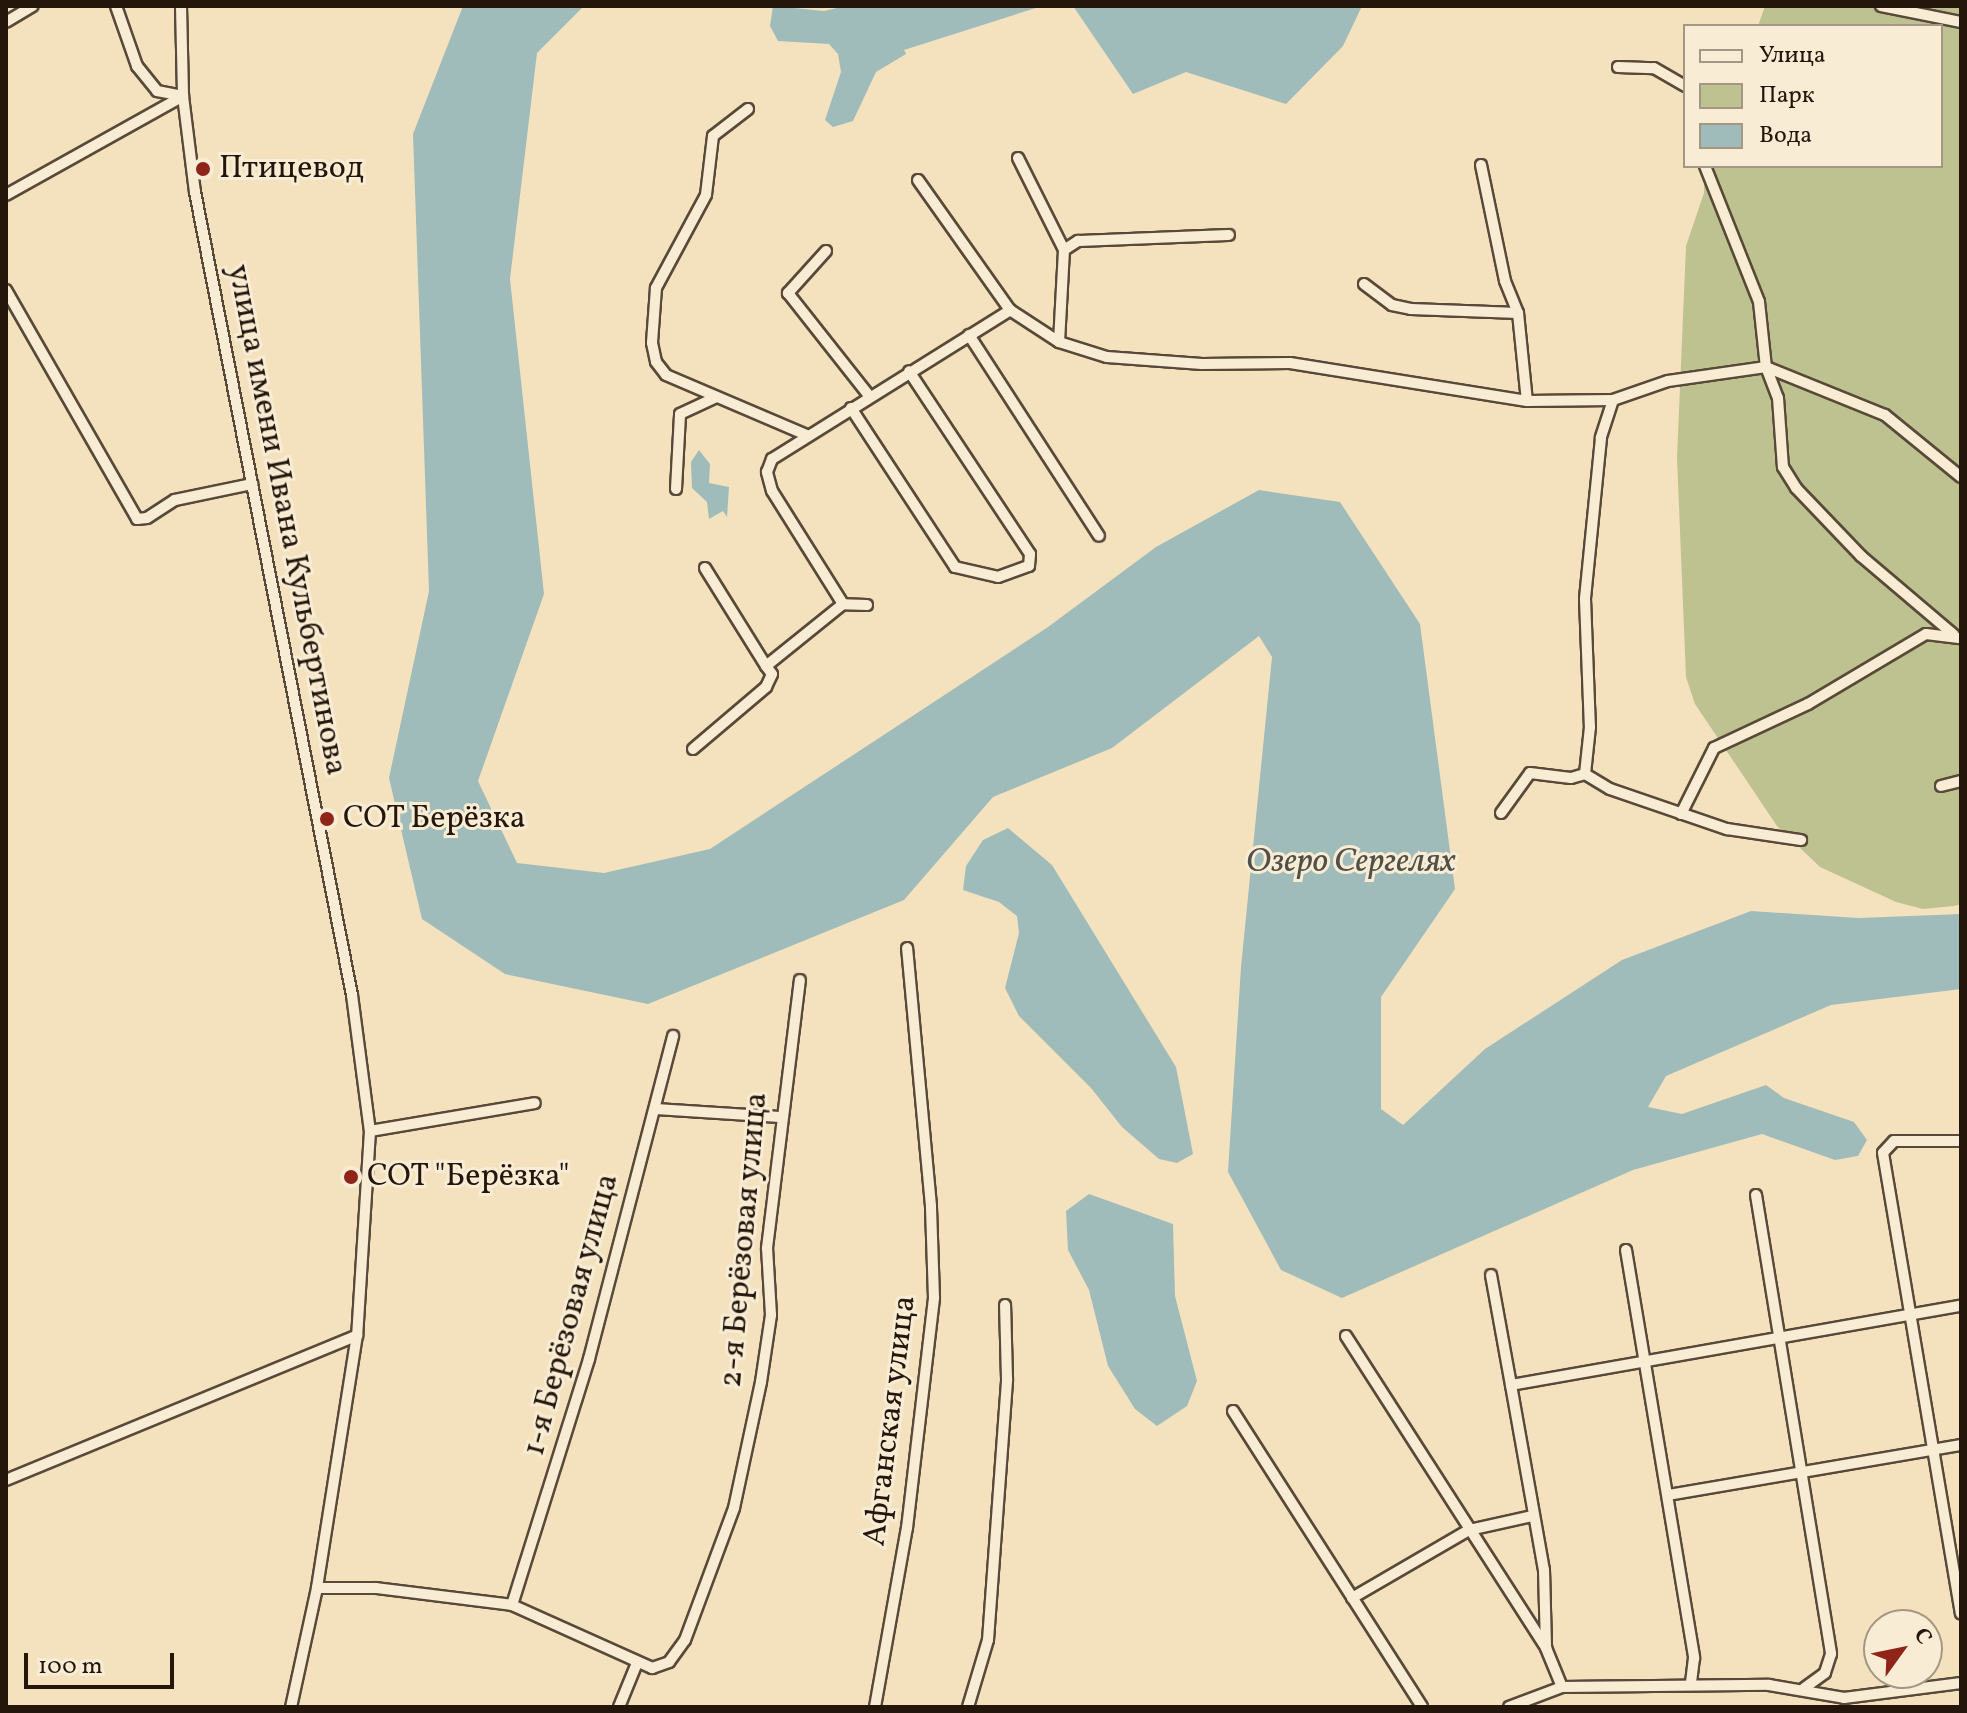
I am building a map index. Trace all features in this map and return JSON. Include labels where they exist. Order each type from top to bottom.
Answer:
[{"type":"street","points":[[6,22],[33,6]]},
{"type":"street","points":[[116,6],[137,66],[157,91],[183,96]]},
{"type":"street","name":"улица имени Ивана Кульбертинова","points":[[181,6],[183,96],[195,192],[352,995],[370,1131],[357,1335],[317,1588],[291,1707]]},
{"type":"street","points":[[1881,6],[1961,22]]},
{"type":"street","points":[[1618,67],[1654,68],[1683,85]]},
{"type":"street","points":[[6,195],[183,96]]},
{"type":"street","points":[[748,109],[713,136],[706,195],[669,259],[653,313],[656,362],[666,375],[809,436]]},
{"type":"street","points":[[1018,158],[1064,250],[1059,342]]},
{"type":"street","points":[[1481,165],[1505,281],[1518,313],[1527,401]]},
{"type":"street","points":[[1706,168],[1759,302],[1766,367],[1778,398],[1777,445],[1796,488],[1899,591],[1957,636]]},
{"type":"street","points":[[918,180],[1010,310],[1059,342],[1107,357],[1290,363],[1527,401],[1613,400],[1668,381],[1766,367],[1885,415],[1961,477]]},
{"type":"street","points":[[1064,250],[1078,241],[1229,235]]},
{"type":"street","points":[[826,251],[788,293],[870,397]]},
{"type":"street","points":[[1364,284],[1392,305],[1411,309],[1518,313]]},
{"type":"street","points":[[6,290],[137,519],[195,494],[252,484]]},
{"type":"street","points":[[843,604],[772,491],[767,472],[772,459],[1010,310]]},
{"type":"street","points":[[969,335],[1099,536]]},
{"type":"street","points":[[851,408],[955,567],[998,577],[1029,566],[1030,554],[909,371]]},
{"type":"street","points":[[676,489],[680,414],[714,398]]},
{"type":"street","points":[[1585,774],[1590,727],[1585,599],[1601,438],[1613,400]]},
{"type":"street","points":[[693,749],[766,687],[772,674],[705,568]]},
{"type":"street","points":[[766,666],[843,604],[867,605]]},
{"type":"street","points":[[1681,814],[1714,748],[1808,704],[1926,634],[1957,636]]},
{"type":"street","points":[[1501,813],[1530,773],[1571,778],[1585,774],[1610,789],[1681,814],[1757,837],[1801,840]]},
{"type":"street","points":[[1941,786],[1961,781]]},
{"type":"street","name":"Афганская улица","points":[[875,1707],[907,1528],[934,1298],[931,1206],[907,948]]},
{"type":"street","name":"2-я Берёзовая улица","points":[[637,1663],[652,1668],[669,1662],[685,1640],[734,1508],[767,1348],[767,1248],[780,1117],[800,980]]},
{"type":"street","name":"1-я Берёзовая улица","points":[[512,1605],[589,1359],[673,1036]]},
{"type":"street","points":[[370,1131],[535,1103]]},
{"type":"street","points":[[656,1109],[780,1117]]},
{"type":"street","points":[[1961,1141],[1894,1141],[1883,1153],[1961,1613]]},
{"type":"street","points":[[1756,1195],[1831,1654],[1825,1673],[1804,1688]]},
{"type":"street","points":[[1626,1250],[1694,1658],[1691,1684]]},
{"type":"street","points":[[1491,1275],[1544,1570],[1546,1648]]},
{"type":"street","points":[[968,1707],[988,1640],[1007,1379],[1005,1305]]},
{"type":"street","points":[[1511,1385],[1779,1341],[1961,1306]]},
{"type":"street","points":[[6,1480],[357,1335]]},
{"type":"street","points":[[1346,1336],[1546,1648],[1562,1687]]},
{"type":"street","points":[[1233,1411],[1422,1707]]},
{"type":"street","points":[[1668,1495],[1961,1445]]},
{"type":"street","points":[[1352,1598],[1469,1530],[1532,1516]]},
{"type":"street","points":[[317,1588],[376,1588],[512,1605],[637,1663],[619,1707]]},
{"type":"street","points":[[1509,1707],[1562,1687],[1691,1684],[1804,1688],[1844,1698],[1876,1697],[1961,1683]]},
{"type":"green space","points":[[1765,6],[1961,6],[1961,904],[1954,906],[1923,909],[1896,902],[1820,867],[1777,826],[1695,704],[1686,677],[1677,458],[1686,246],[1704,193],[1704,168],[1943,168],[1943,24],[1759,24]]},
{"type":"water","name":"Озеро Сергелях","points":[[463,6],[584,6],[537,53],[510,279],[544,594],[478,781],[517,863],[604,873],[710,849],[1048,627],[1156,547],[1259,490],[1340,502],[1420,624],[1455,889],[1381,997],[1381,1109],[1403,1125],[1485,1049],[1622,960],[1751,911],[1859,918],[1961,914],[1961,989],[1831,1005],[1666,1076],[1648,1107],[1682,1114],[1766,1085],[1784,1098],[1854,1122],[1867,1140],[1858,1156],[1835,1160],[1762,1134],[1633,1170],[1342,1298],[1281,1270],[1228,1172],[1241,967],[1272,657],[1259,636],[1112,748],[993,797],[904,900],[648,1004],[505,974],[422,919],[389,778],[429,591],[413,134]]},
{"type":"water","points":[[773,6],[824,11],[846,6],[1042,6],[904,50],[906,54],[876,72],[853,121],[833,127],[825,120],[841,72],[838,54],[829,44],[778,41],[770,26]]},
{"type":"water","points":[[1073,6],[1362,6],[1343,46],[1286,104],[1186,72],[1133,94]]},
{"type":"water","points":[[699,450],[710,464],[709,483],[729,487],[727,517],[723,511],[709,519],[707,502],[692,488],[691,462]]},
{"type":"water","points":[[1008,828],[1052,865],[1176,1067],[1193,1154],[1177,1163],[1159,1159],[1122,1127],[1091,1088],[1019,1016],[1005,988],[1019,933],[1017,916],[999,902],[963,890],[966,866],[983,840]]},
{"type":"water","points":[[1089,1194],[1173,1224],[1175,1296],[1197,1381],[1187,1406],[1157,1426],[1135,1409],[1108,1366],[1089,1290],[1068,1250],[1066,1211]]},
{"type":"place","name":"Птицевод","points":[[203,169]]},
{"type":"place","name":"СОТ Берёзка","points":[[327,819]]},
{"type":"place","name":"СОТ \"Берёзка\"","points":[[351,1177]]}]
